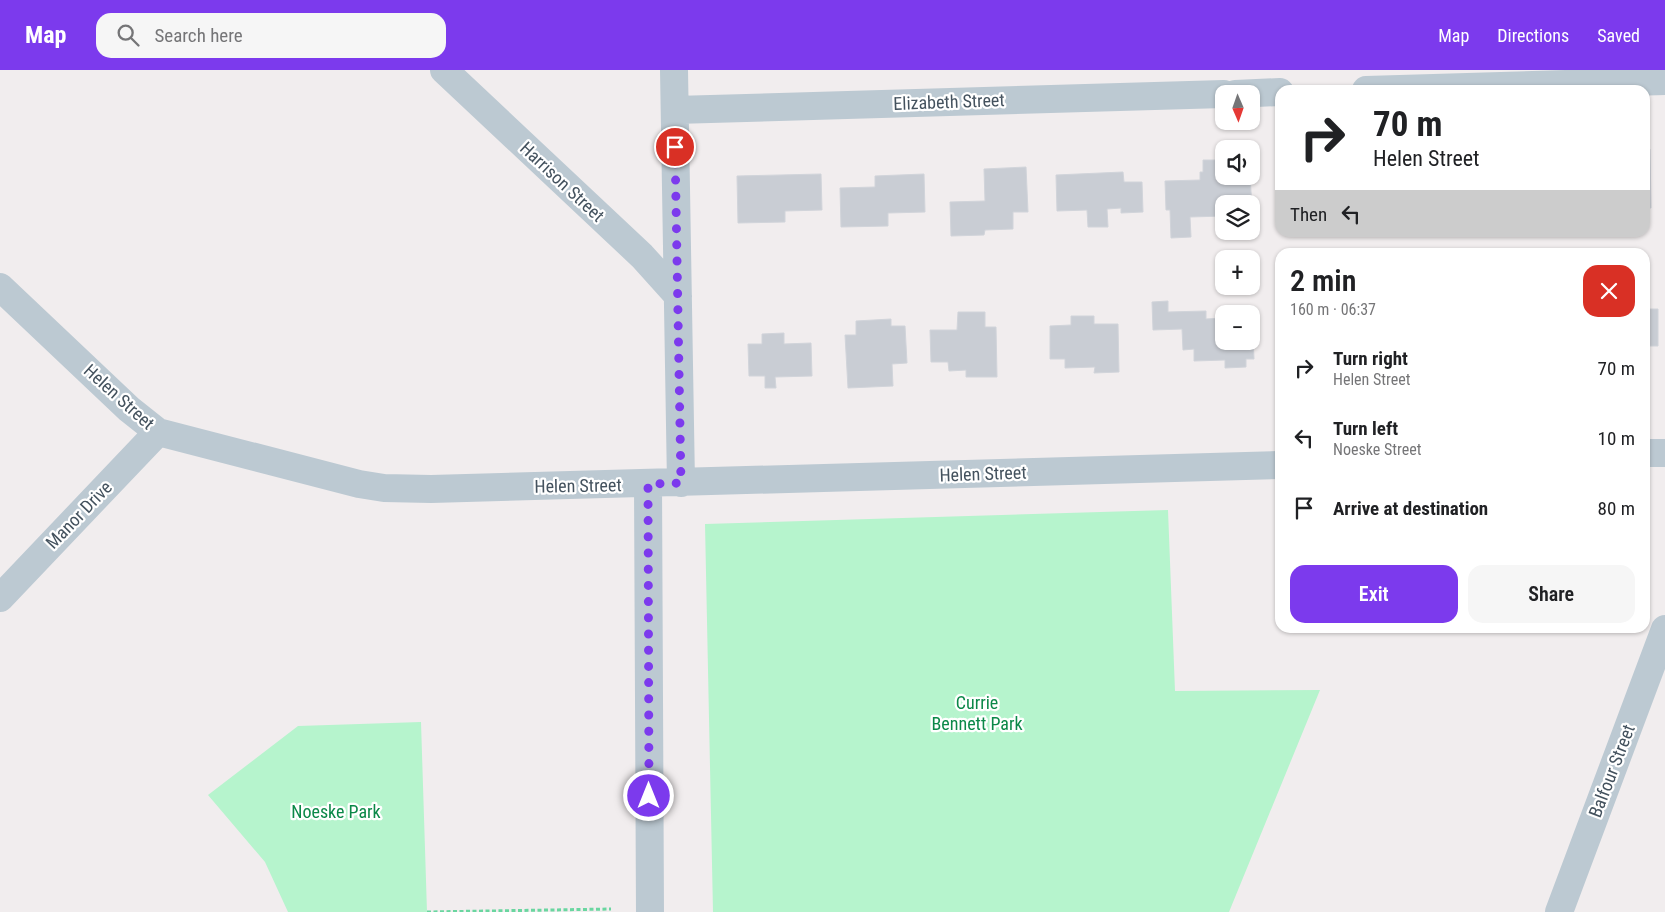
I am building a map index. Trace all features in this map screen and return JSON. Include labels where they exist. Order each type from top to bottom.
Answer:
[{"type":"street","name":"Harrison Street","points":[[444,70],[642,256],[678,296]]},
{"type":"street","points":[[674,70],[681,483]]},
{"type":"street","points":[[1553,85],[1665,82]]},
{"type":"street","points":[[1260,93],[1275,92]]},
{"type":"street","name":"Elizabeth Street","points":[[675,110],[1215,94]]},
{"type":"street","name":"Helen Street","points":[[0,287],[129,409],[158,432],[359,484],[384,488],[431,489],[648,484],[1275,465]]},
{"type":"street","name":"Manor Drive","points":[[0,598],[158,432]]},
{"type":"street","points":[[1650,453],[1665,453]]},
{"type":"street","points":[[648,484],[650,912]]},
{"type":"street","name":"Balfour Street","points":[[1559,912],[1665,629]]},
{"type":"path","points":[[427,912],[611,909]]},
{"type":"green space","name":"Currie Bennett Park","points":[[1168,510],[1175,691],[1320,690],[1229,912],[713,912],[705,524]]},
{"type":"green space","name":"Noeske Park","points":[[421,722],[427,912],[288,912],[265,862],[208,795],[298,726]]},
{"type":"building","points":[[1650,149],[1651,208],[1650,208]]},
{"type":"building","points":[[1203,160],[1215,160],[1215,185],[1251,185],[1251,195],[1215,195],[1215,216],[1190,217],[1191,237],[1171,238],[1170,210],[1166,210],[1165,181],[1200,180],[1200,172],[1203,172]]},
{"type":"building","points":[[1026,167],[1028,212],[1013,212],[1013,229],[985,230],[984,235],[951,236],[950,202],[985,201],[984,169]]},
{"type":"building","points":[[1123,172],[1124,182],[1142,182],[1143,212],[1121,213],[1121,208],[1107,209],[1108,227],[1088,227],[1087,210],[1057,211],[1056,175]]},
{"type":"building","points":[[821,174],[822,210],[785,211],[785,222],[738,223],[737,176]]},
{"type":"building","points":[[924,174],[925,212],[888,213],[888,226],[841,227],[840,188],[875,187],[875,176]]},
{"type":"building","points":[[1168,301],[1168,312],[1206,311],[1206,319],[1215,318],[1215,350],[1254,350],[1254,359],[1246,359],[1246,367],[1225,368],[1225,360],[1194,361],[1194,349],[1183,350],[1182,329],[1153,330],[1152,302]]},
{"type":"building","points":[[1650,309],[1658,309],[1658,346],[1650,346]]},
{"type":"building","points":[[958,312],[985,312],[985,327],[996,327],[997,377],[966,377],[966,370],[949,371],[948,362],[931,362],[930,330],[957,330]]},
{"type":"building","points":[[1071,316],[1094,316],[1094,324],[1118,324],[1119,372],[1094,373],[1095,367],[1065,368],[1065,359],[1050,359],[1050,326],[1071,325]]},
{"type":"building","points":[[891,319],[891,326],[905,326],[907,363],[892,364],[893,386],[848,388],[845,335],[856,335],[856,321]]},
{"type":"building","points":[[784,333],[784,344],[811,343],[812,376],[775,377],[776,388],[765,388],[765,376],[749,376],[748,344],[762,344],[762,334]]},
{"type":"route","points":[[649,796],[648,484],[681,483],[675,147]]}]
